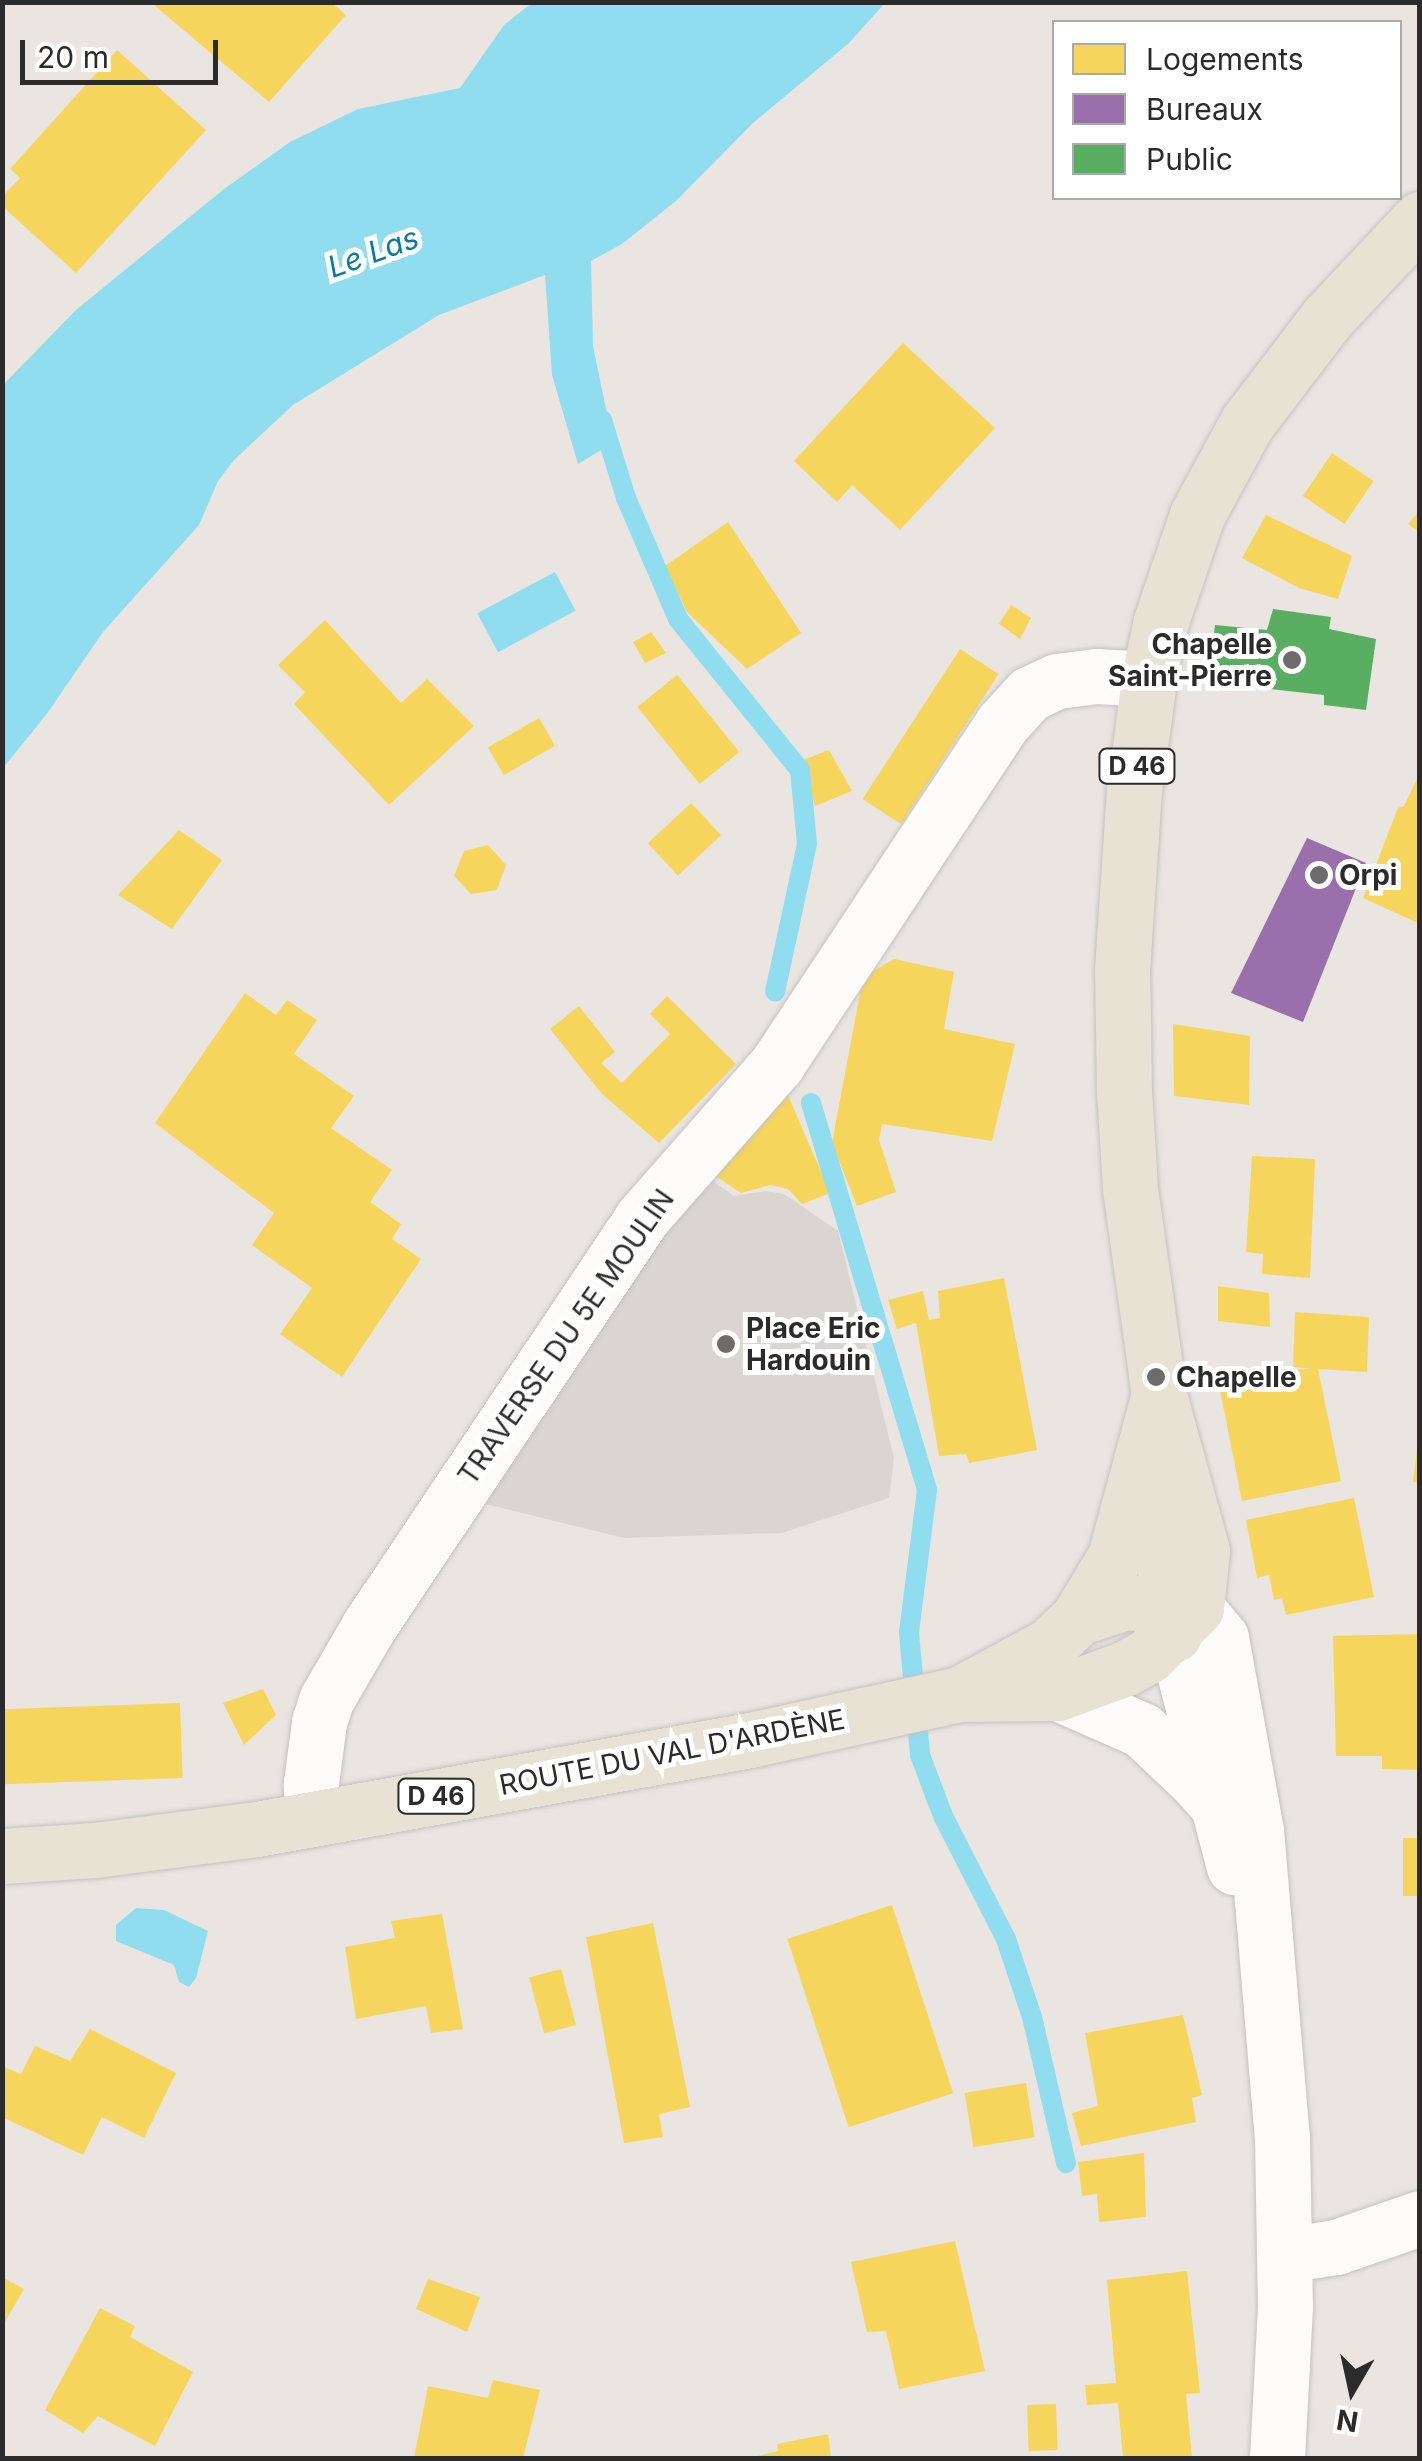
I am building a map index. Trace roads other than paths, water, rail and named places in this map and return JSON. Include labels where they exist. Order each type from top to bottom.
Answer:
[{"type":"main road","name":"D 46","points":[[960,1694],[1058,1693],[1126,1668],[1179,1615],[1202,1551],[1159,1395],[1130,1188],[1122,970],[1134,791],[1149,680],[1176,570],[1197,516],[1246,423],[1327,318],[1420,219]]},
{"type":"main road","name":"D 46","points":[[960,1694],[1050,1645],[1078,1618],[1115,1558],[1148,1449],[1159,1395]]},
{"type":"main road","points":[[1078,1618],[1125,1602],[1179,1615],[1148,1449]]},
{"type":"main road","name":"ROUTE DU VAL D'ARDÈNE","points":[[2,1856],[136,1846],[312,1819],[868,1716],[960,1694]]},
{"type":"street","name":"TRAVERSE DU 5E MOULIN","points":[[312,1819],[311,1783],[322,1711],[369,1626],[618,1252],[776,1064],[1016,707],[1029,694],[1058,680],[1097,676],[1149,680]]},
{"type":"street","points":[[1179,1615],[1218,1806],[1266,1996]]},
{"type":"street","points":[[1179,1615],[1222,1638],[1256,1830],[1266,1996],[1282,2138],[1285,2255],[1277,2458]]},
{"type":"street","points":[[1058,1693],[1142,1730],[1218,1806]]},
{"type":"street","points":[[1285,2255],[1336,2248],[1420,2218]]},
{"type":"water","name":"Le Las","points":[[532,3],[885,3],[849,43],[753,123],[676,201],[622,244],[591,261],[593,346],[613,443],[578,464],[552,375],[545,275],[439,315],[293,405],[234,460],[218,481],[199,525],[103,632],[46,715],[3,768],[3,385],[76,310],[224,189],[290,142],[358,109],[460,88],[504,25]]},
{"type":"water","points":[[555,572],[576,611],[498,652],[477,613]]},
{"type":"water","points":[[136,1908],[164,1910],[208,1931],[196,1978],[189,1987],[179,1982],[174,1965],[116,1941],[116,1925]]},
{"type":"waterway","points":[[602,420],[626,498],[678,619],[800,770],[807,844],[775,992]]},
{"type":"waterway","points":[[811,1103],[927,1490],[909,1633],[920,1755],[943,1816],[1006,1939],[1032,2017],[1066,2163]]},
{"type":"place","name":"Chapelle Saint-Pierre","points":[[1292,660]]},
{"type":"place","name":"Orpi","points":[[1319,875]]},
{"type":"place","name":"Place Eric Hardouin","points":[[726,1344]]},
{"type":"place","name":"Chapelle","points":[[1156,1377]]}]
